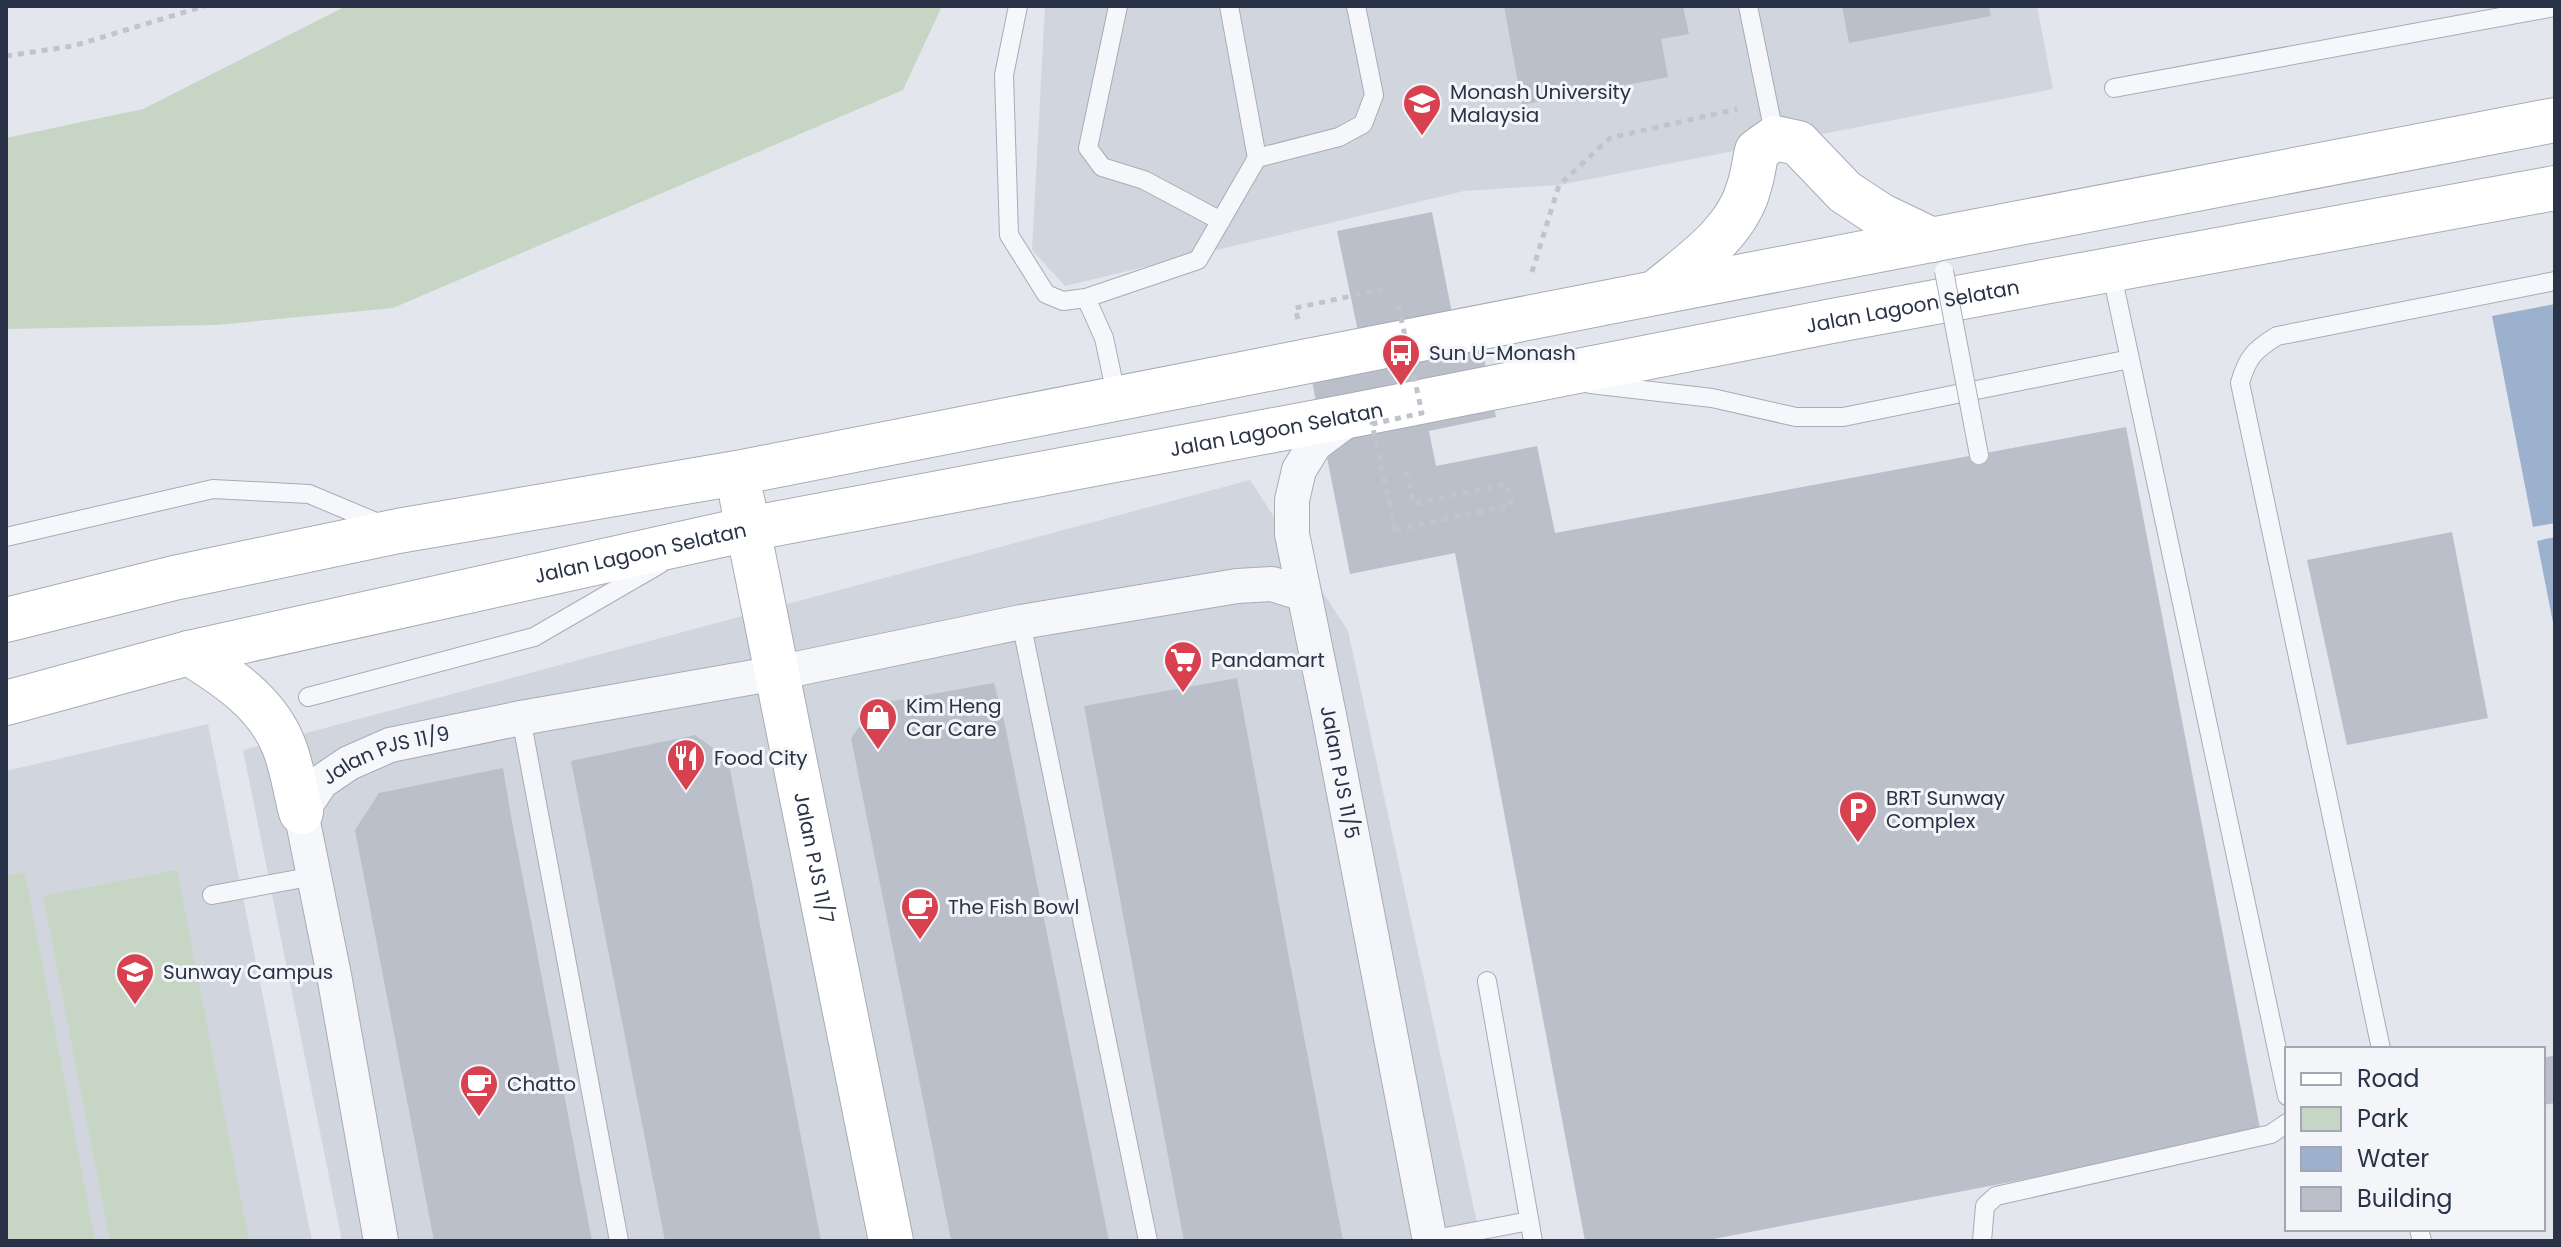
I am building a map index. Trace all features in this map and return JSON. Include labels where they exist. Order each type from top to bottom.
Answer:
[{"type":"main road","points":[[1655,293],[1702,254],[1731,224],[1749,190],[1757,151],[1772,120],[1845,192],[1938,255]]},
{"type":"main road","points":[[6,620],[174,578],[398,531],[737,473],[1655,293],[1938,255],[2555,120]]},
{"type":"main road","name":"Jalan Lagoon Selatan","points":[[6,703],[189,653],[748,529],[1832,321],[2555,188]]},
{"type":"main road","name":"Jalan PJS 11/7","points":[[737,473],[891,1241]]},
{"type":"main road","points":[[189,653],[227,676],[258,704],[283,743],[301,812]]},
{"type":"street","name":"Jalan PJS 11/5","points":[[1354,415],[1315,444],[1299,470],[1292,500],[1292,534],[1430,1240]]},
{"type":"street","points":[[777,673],[1021,622],[1237,586],[1272,584],[1304,594]]},
{"type":"street","name":"Jalan PJS 11/9","points":[[301,812],[321,782],[349,763],[390,745],[521,718],[777,673]]},
{"type":"street","points":[[301,812],[381,1241]]},
{"type":"lane","points":[[1018,6],[1004,75],[1009,235],[1046,294],[1063,301],[1086,298],[1198,260],[1257,158],[1229,6]]},
{"type":"lane","points":[[1118,6],[1088,148],[1102,167],[1144,180],[1221,221]]},
{"type":"lane","points":[[1257,158],[1339,137],[1363,124],[1374,95],[1356,6]]},
{"type":"lane","points":[[1748,6],[1772,120]]},
{"type":"lane","points":[[2114,88],[2555,7]]},
{"type":"lane","points":[[1938,255],[1979,455]]},
{"type":"lane","points":[[2111,270],[2285,1087]]},
{"type":"lane","points":[[2381,1047],[2240,383],[2245,364],[2259,347],[2277,336],[2555,281]]},
{"type":"lane","points":[[1086,298],[1104,338],[1117,399]]},
{"type":"lane","points":[[1543,378],[1712,398],[1796,417],[1843,417],[2130,359]]},
{"type":"lane","points":[[6,537],[213,489],[309,494],[398,531]]},
{"type":"lane","points":[[308,697],[534,637],[704,539]]},
{"type":"lane","points":[[1021,622],[1148,1241]]},
{"type":"lane","points":[[521,718],[619,1241]]},
{"type":"lane","points":[[212,895],[314,876]]},
{"type":"lane","points":[[1487,981],[1533,1241]]},
{"type":"lane","points":[[1982,1241],[1985,1206],[1996,1196],[2271,1134],[2285,1124]]},
{"type":"lane","points":[[1430,1240],[1529,1221]]},
{"type":"path","points":[[6,56],[73,46],[205,6]]},
{"type":"path","points":[[1529,280],[1559,185],[1610,138],[1772,120]]},
{"type":"path","points":[[1297,319],[1295,308],[1384,289]]},
{"type":"path","points":[[1397,300],[1422,413],[1372,424],[1395,530],[1512,505],[1506,484],[1414,504],[1406,470]]},
{"type":"shaded area","name":"Monash University Malaysia","points":[[1045,6],[2037,6],[2053,89],[1559,185],[1464,191],[1065,286],[1032,250]]},
{"type":"shaded area","points":[[1250,480],[1348,631],[1481,1241],[342,1241],[243,750]]},
{"type":"shaded area","name":"Sunway Campus","points":[[208,724],[312,1241],[6,1241],[6,771]]},
{"type":"green space","points":[[346,6],[942,6],[903,90],[393,308],[216,325],[6,329],[6,138],[143,109]]},
{"type":"green space","points":[[177,870],[249,1241],[110,1241],[43,896]]},
{"type":"green space","points":[[25,873],[95,1241],[6,1241],[6,876]]},
{"type":"water","points":[[2555,304],[2555,523],[2533,527],[2492,316]]},
{"type":"water","points":[[2555,537],[2555,633],[2537,541]]},
{"type":"building","points":[[1504,6],[1683,6],[1689,34],[1661,39],[1668,77],[1522,105]]},
{"type":"building","points":[[1842,6],[1989,6],[1991,16],[1849,43]]},
{"type":"building","name":"BRT Sunway Complex","points":[[1432,212],[1455,328],[1477,324],[1496,417],[1429,431],[1436,466],[1537,446],[1555,533],[2126,427],[2261,1134],[1703,1241],[1585,1241],[1455,553],[1350,574],[1307,356],[1361,346],[1337,231]]},
{"type":"building","points":[[2452,532],[2488,718],[2347,745],[2307,560]]},
{"type":"building","points":[[1237,678],[1343,1241],[1184,1241],[1180,1220],[1084,706]]},
{"type":"building","points":[[994,683],[1109,1241],[951,1241],[851,738],[876,704]]},
{"type":"building","points":[[695,735],[728,759],[821,1241],[665,1241],[571,761]]},
{"type":"building","points":[[503,768],[592,1241],[434,1241],[355,830],[379,793]]},
{"type":"building","points":[[2555,1055],[2555,1103],[2545,1105],[2545,1058]]},
{"type":"place","name":"Monash University Malaysia","points":[[1422,137]]},
{"type":"place","name":"Sun U-Monash","points":[[1401,387]]},
{"type":"place","name":"Pandamart","points":[[1183,694]]},
{"type":"place","name":"Kim Heng Car Care","points":[[878,751]]},
{"type":"place","name":"Food City","points":[[686,792]]},
{"type":"place","name":"BRT Sunway Complex","points":[[1858,844]]},
{"type":"place","name":"The Fish Bowl","points":[[920,941]]},
{"type":"place","name":"Sunway Campus","points":[[135,1006]]},
{"type":"place","name":"Chatto","points":[[479,1118]]}]
